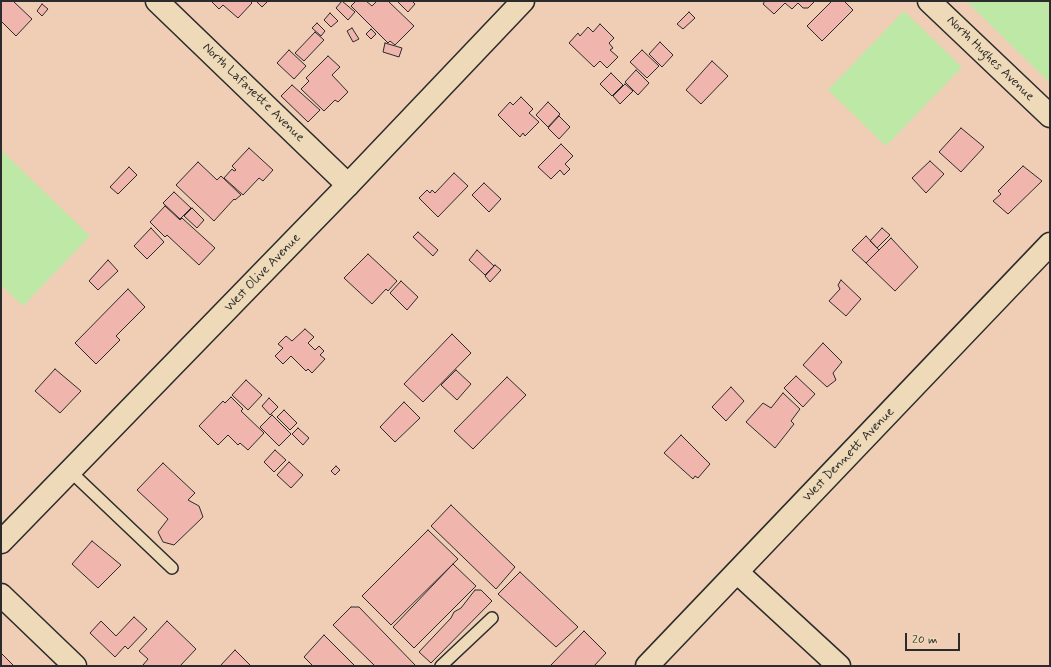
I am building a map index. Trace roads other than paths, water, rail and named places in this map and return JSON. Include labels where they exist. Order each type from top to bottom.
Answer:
[{"type":"street","name":"North Lafayette Avenue","points":[[158,1],[348,185]]},
{"type":"street","name":"West Olive Avenue","points":[[1,542],[348,185],[523,1]]},
{"type":"street","name":"North Hughes Avenue","points":[[929,1],[1050,116]]},
{"type":"street","name":"West Dennett Avenue","points":[[647,666],[1050,244]]},
{"type":"street","points":[[737,572],[839,666]]},
{"type":"street","points":[[1,595],[75,666]]},
{"type":"lane","points":[[70,471],[172,568]]},
{"type":"lane","points":[[441,666],[492,618]]}]
